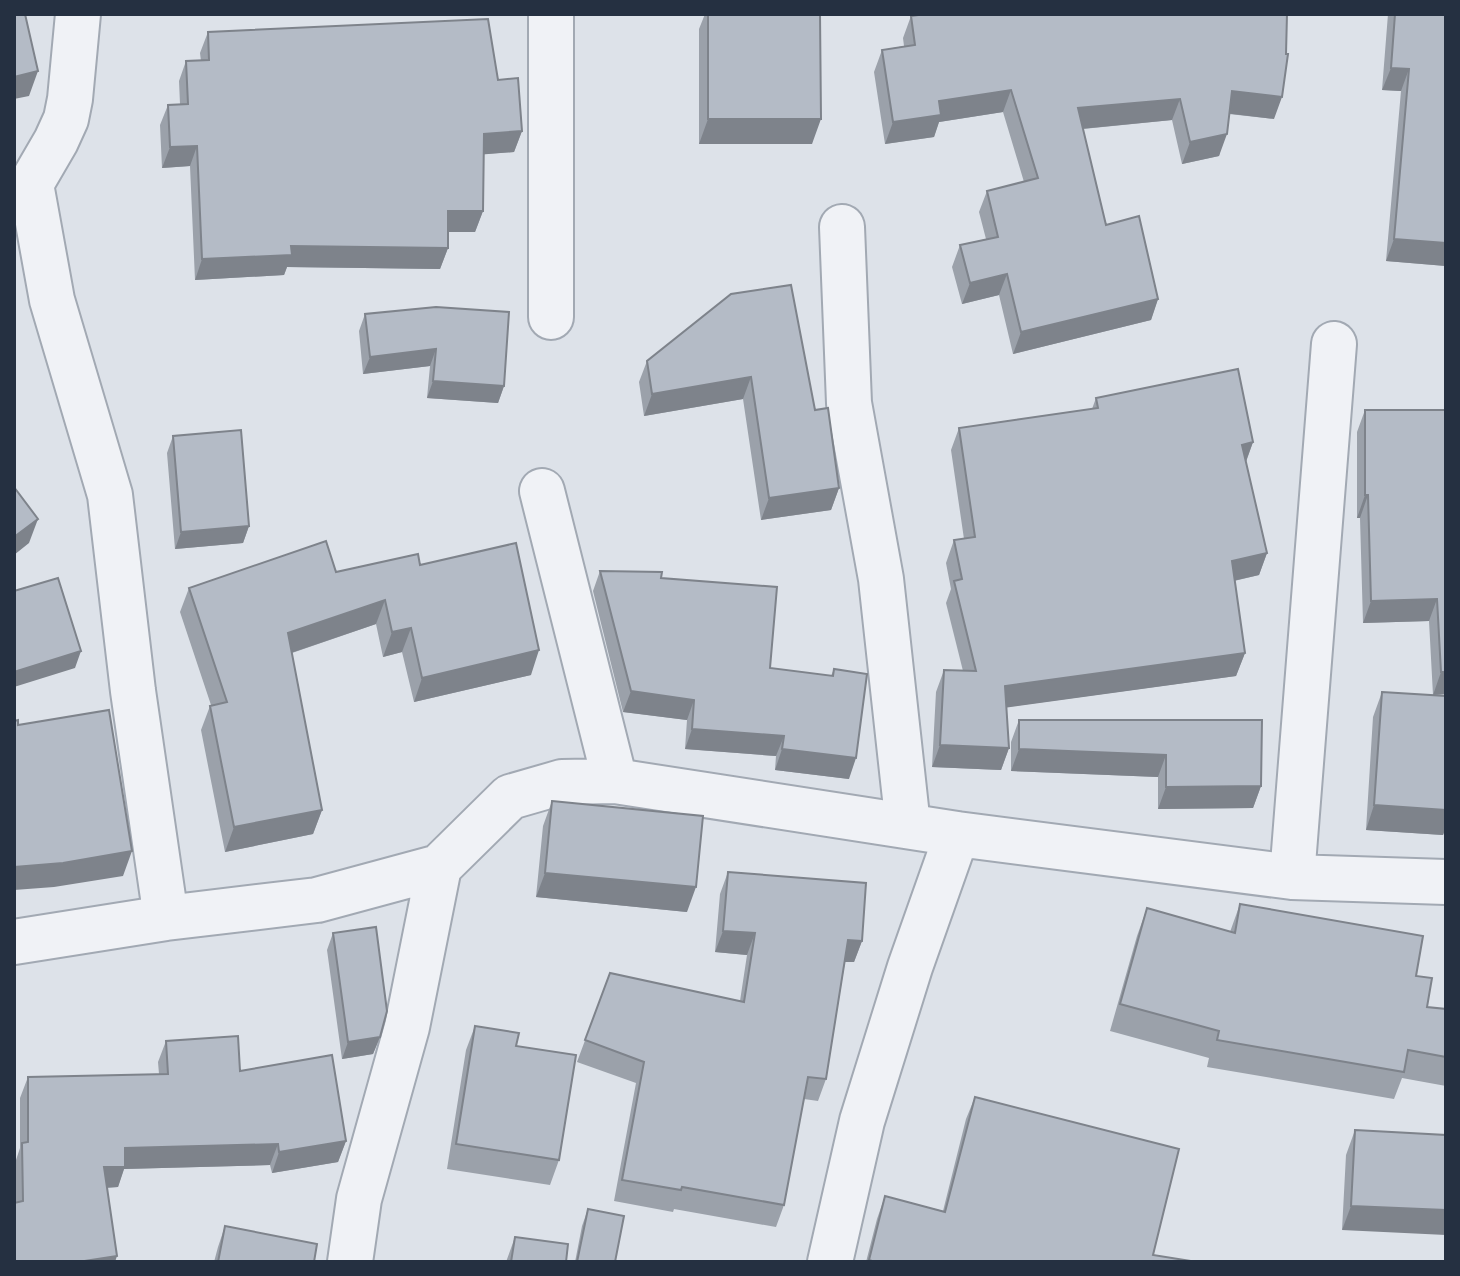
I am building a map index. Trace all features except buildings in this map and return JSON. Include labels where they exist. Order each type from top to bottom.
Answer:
[{"type":"street","points":[[78,14],[66,119],[56,141],[22,191],[110,495],[133,691],[166,918]]},
{"type":"street","points":[[551,14],[551,317]]},
{"type":"street","points":[[842,227],[849,403],[881,579],[908,826]]},
{"type":"street","points":[[1292,877],[1334,344]]},
{"type":"street","points":[[542,491],[615,781]]},
{"type":"street","points":[[14,942],[166,918],[317,900],[439,867],[510,797],[562,782],[615,781],[957,834],[1292,877],[1446,882]]},
{"type":"street","points":[[830,1262],[862,1121],[910,967],[957,834]]},
{"type":"street","points":[[350,1262],[359,1199],[407,1027],[439,867]]}]
